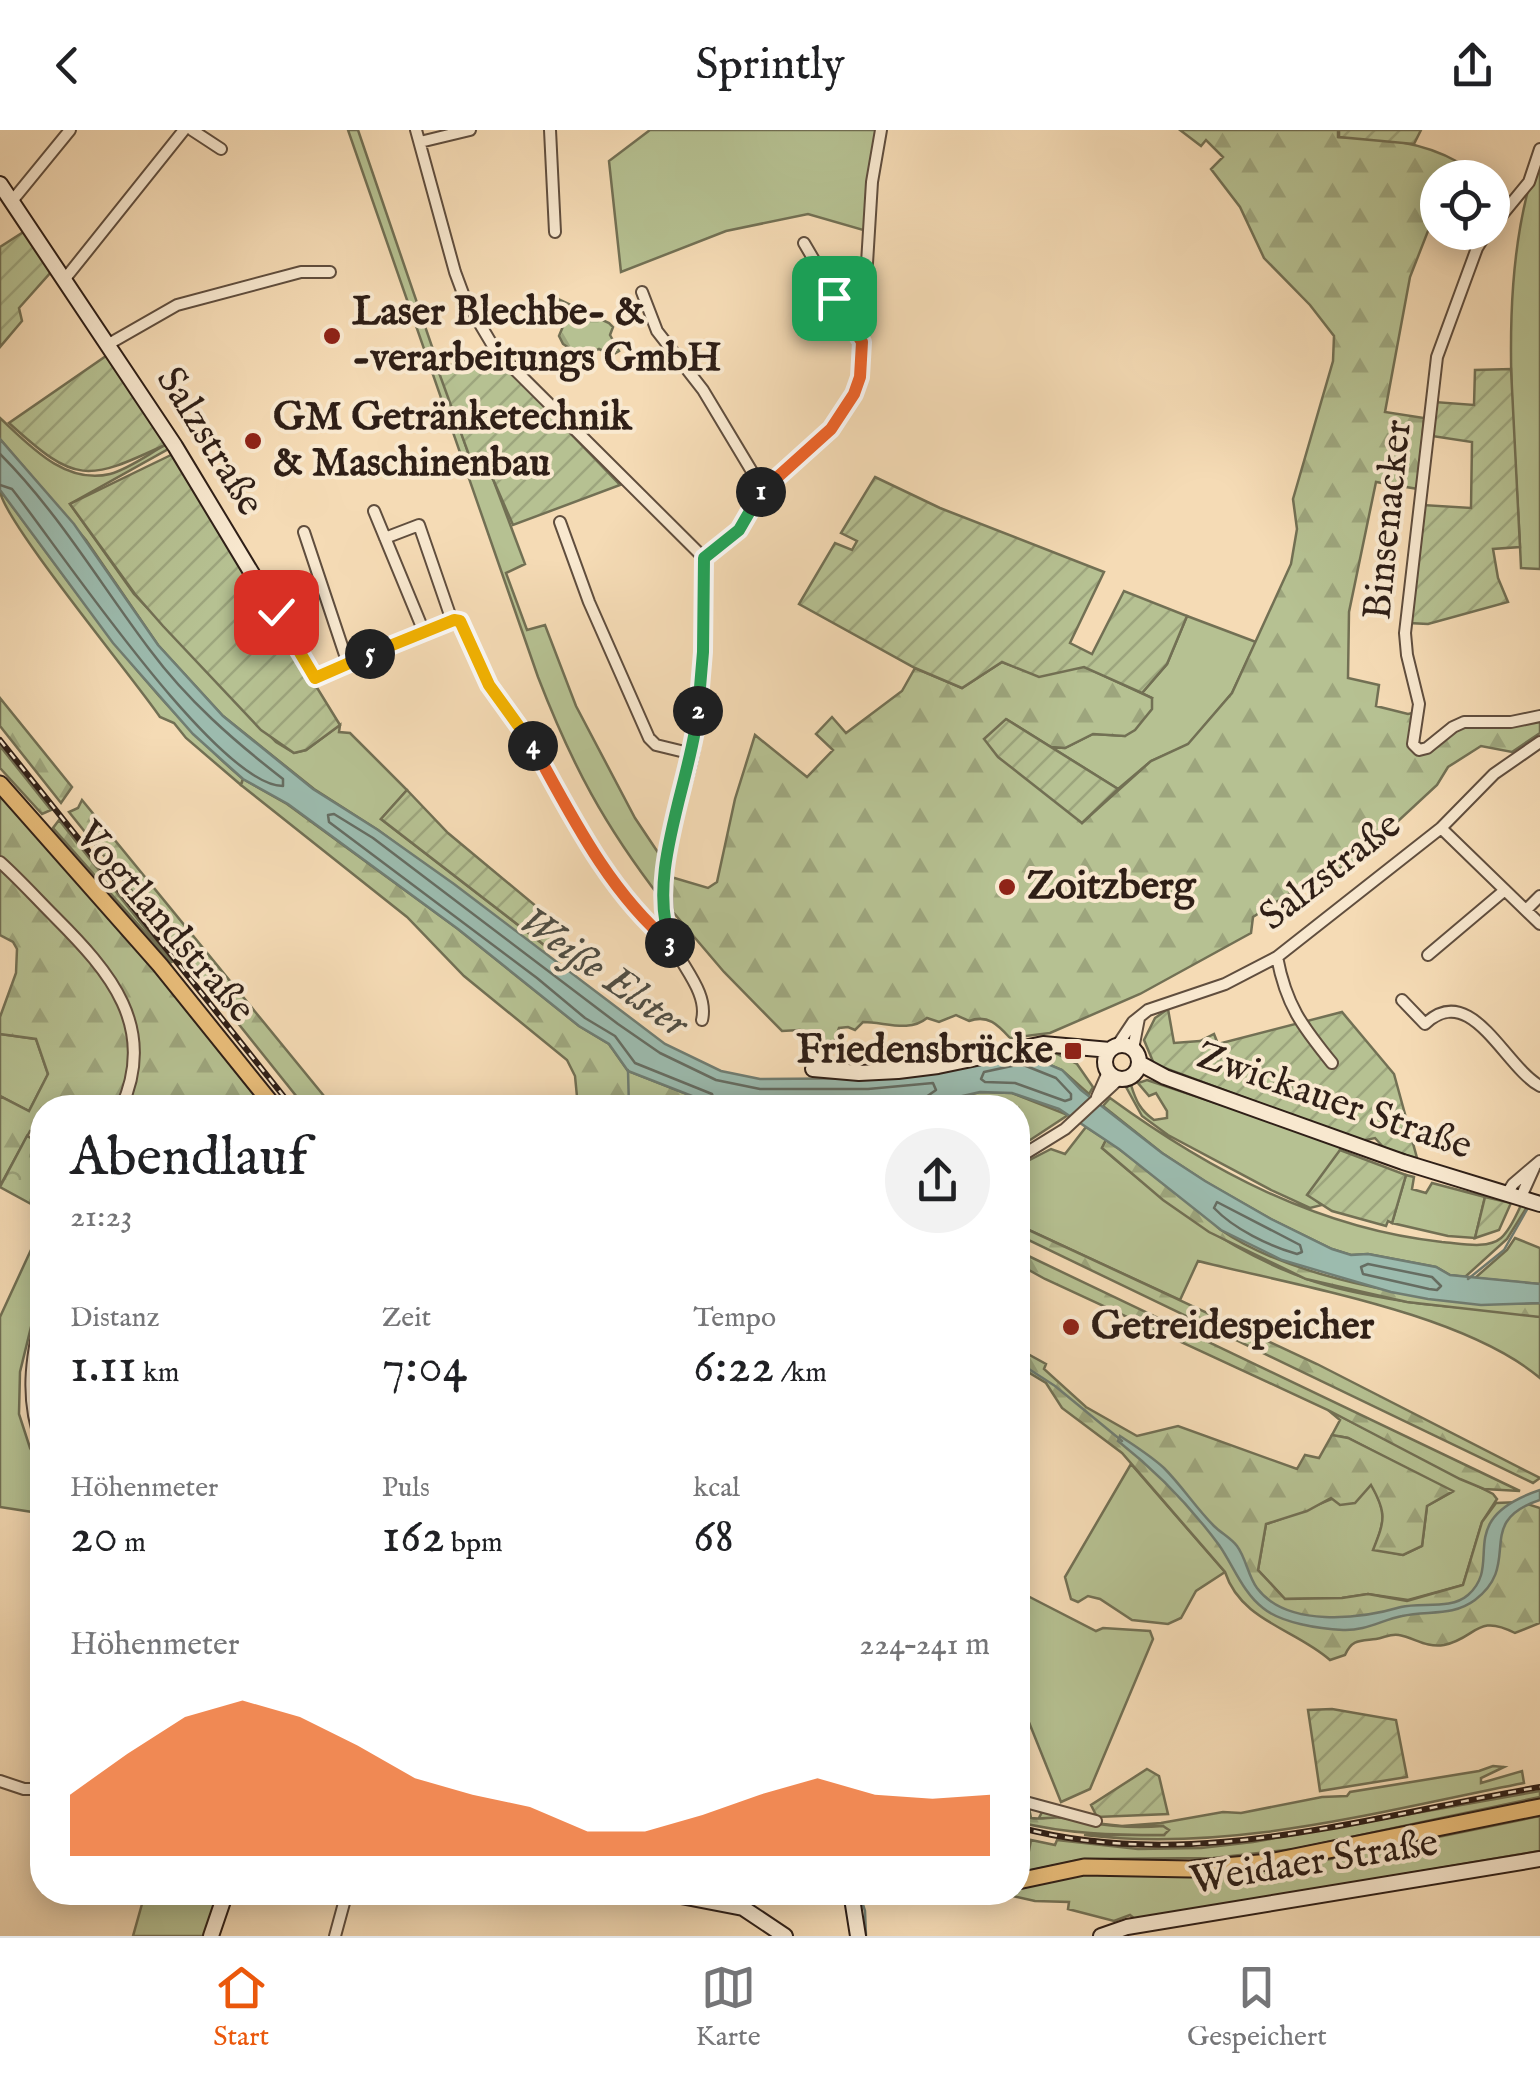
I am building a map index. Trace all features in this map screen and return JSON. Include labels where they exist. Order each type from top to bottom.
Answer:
[{"type":"main road","name":"Salzstraße","points":[[0,184],[174,446],[315,678]]},
{"type":"main road","name":"Vogtlandstraße","points":[[0,784],[160,965],[265,1095]]},
{"type":"main road","points":[[813,1069],[898,1071],[1043,1044],[1076,1046],[1110,1069]]},
{"type":"main road","name":"Zwickauer Straße","points":[[1110,1069],[1136,1062],[1164,1077],[1403,1162],[1540,1204]]},
{"type":"main road","name":"Zwickauer Straße","points":[[1110,1069],[1136,1062]]},
{"type":"main road","points":[[1030,1878],[1084,1867],[1218,1867],[1270,1862],[1540,1807]]},
{"type":"main road","name":"Weidaer Straße","points":[[1100,1936],[1145,1924],[1540,1858]]},
{"type":"main road","points":[[211,1936],[222,1905]]},
{"type":"main road","points":[[751,1905],[785,1936]]},
{"type":"main road","points":[[853,1905],[858,1936]]},
{"type":"street","points":[[12,201],[70,130]]},
{"type":"street","points":[[64,280],[184,130]]},
{"type":"street","points":[[192,130],[220,149]]},
{"type":"street","points":[[470,130],[418,136],[465,299],[496,352],[704,558],[703,652],[693,754],[666,865],[666,928],[696,989],[704,1010],[702,1020]]},
{"type":"street","points":[[550,130],[554,232]]},
{"type":"street","points":[[704,558],[739,530],[763,490],[813,448],[841,418],[860,377],[872,182],[881,130]]},
{"type":"street","name":"Binsenacker","points":[[1510,205],[1529,182],[1540,150]]},
{"type":"street","points":[[804,243],[862,342]]},
{"type":"street","name":"Binsenacker","points":[[1476,250],[1437,357],[1405,633],[1406,654],[1419,704],[1414,744],[1419,750],[1427,748],[1464,722],[1510,722],[1540,716]]},
{"type":"street","name":"Salzstraße","points":[[107,344],[176,304],[301,272],[330,272]]},
{"type":"street","points":[[642,292],[657,331],[704,390],[763,490]]},
{"type":"street","points":[[374,511],[424,632]]},
{"type":"street","points":[[560,522],[589,602],[649,738],[656,745],[693,754]]},
{"type":"street","points":[[385,538],[418,525],[454,620]]},
{"type":"street","points":[[304,532],[348,664]]},
{"type":"street","points":[[315,678],[454,620],[460,621],[489,685],[524,729],[578,827],[638,914],[672,945]]},
{"type":"street","name":"Salzstraße","points":[[1030,1151],[1078,1118],[1096,1098],[1133,1022],[1148,1010],[1225,984],[1277,957],[1441,828],[1494,774],[1540,742]]},
{"type":"street","points":[[1441,828],[1540,924]]},
{"type":"street","points":[[0,862],[98,961],[122,1001],[134,1040],[135,1060],[127,1095]]},
{"type":"street","points":[[1428,955],[1504,890]]},
{"type":"street","points":[[1526,910],[1540,896]]},
{"type":"street","points":[[1277,957],[1283,988],[1295,1016],[1332,1064]]},
{"type":"street","points":[[1402,1000],[1425,1024],[1447,1010],[1466,1012],[1540,1086]]},
{"type":"street","points":[[1136,1062],[1139,1018]]},
{"type":"street","points":[[1515,1198],[1513,1184],[1537,1164]]},
{"type":"street","points":[[0,1780],[30,1789]]},
{"type":"street","points":[[1030,1803],[1096,1821]]},
{"type":"street","points":[[335,1936],[343,1905]]},
{"type":"green space","points":[[348,130],[358,130],[469,455],[493,479],[525,564],[506,573],[527,630],[545,625],[576,706],[635,818],[661,857],[662,900],[606,820],[551,709]]},
{"type":"green space","points":[[650,130],[881,130],[870,232],[808,214],[726,231],[621,272],[609,161]]},
{"type":"green space","points":[[1180,130],[1338,130],[1338,137],[1400,142],[1454,160],[1420,160],[1421,250],[1410,277],[1385,412],[1424,418],[1418,489],[1376,482],[1349,612],[1348,678],[1379,685],[1376,706],[1408,714],[1417,712],[1417,753],[1458,724],[1540,716],[1540,733],[1512,752],[1481,746],[1448,767],[1437,785],[1353,863],[1310,880],[1253,917],[1251,933],[1140,994],[1050,1033],[1010,1038],[987,1020],[969,1021],[956,1015],[939,1022],[927,1018],[905,1026],[863,1022],[855,1030],[839,1028],[832,1048],[800,1030],[782,1031],[673,912],[671,877],[708,888],[717,882],[735,799],[755,735],[807,777],[833,750],[816,734],[832,717],[846,733],[902,691],[915,668],[962,688],[1002,662],[1039,676],[1083,666],[1152,698],[1152,709],[1135,730],[1125,736],[1093,734],[1065,748],[1051,747],[1006,719],[1082,823],[1151,761],[1188,744],[1232,693],[1291,564],[1297,529],[1293,499],[1333,361],[1334,336],[1264,258],[1240,207],[1211,169],[1223,157],[1206,140],[1201,146]]},
{"type":"green space","points":[[1339,130],[1421,130],[1414,144],[1339,137]]},
{"type":"green space","points":[[1540,152],[1540,569],[1521,568],[1511,357],[1516,251],[1525,200]]},
{"type":"green space","points":[[25,231],[51,272],[19,308],[22,321],[0,347],[0,247]]},
{"type":"green space","points":[[560,300],[609,323],[613,327],[610,335],[619,351],[612,355],[599,349],[583,357],[563,344],[559,336],[566,319],[560,313]]},
{"type":"green space","points":[[490,350],[620,485],[513,525],[493,479],[469,455],[438,370]]},
{"type":"green space","points":[[106,356],[167,444],[118,465],[83,471],[51,457],[9,423]]},
{"type":"green space","points":[[1511,369],[1520,547],[1493,549],[1498,578],[1508,602],[1428,624],[1409,623],[1423,505],[1471,508],[1472,442],[1432,436],[1435,402],[1474,405],[1475,370]]},
{"type":"green space","points":[[0,418],[49,460],[78,474],[117,472],[167,444],[170,448],[70,504],[134,594],[276,742],[294,753],[306,750],[340,725],[339,732],[350,733],[407,790],[381,819],[548,948],[543,953],[378,830],[314,789],[223,716],[158,645],[86,540],[0,439]]},
{"type":"green space","points":[[173,454],[340,725],[306,750],[294,753],[261,730],[135,594],[70,504]]},
{"type":"green space","points":[[875,477],[940,508],[1104,572],[1070,643],[1092,654],[1124,591],[1187,616],[1167,664],[1142,693],[1084,667],[1039,677],[1002,662],[962,688],[915,668],[799,604],[835,543],[852,550],[857,541],[841,533]]},
{"type":"green space","points":[[0,490],[144,678],[243,779],[241,785],[174,723],[160,717],[44,564],[6,506]]},
{"type":"green space","points":[[1187,616],[1256,642],[1232,693],[1188,745],[1151,761],[1118,789],[1051,747],[1065,748],[1093,734],[1125,736],[1152,698],[1142,693],[1167,664]]},
{"type":"green space","points":[[0,698],[72,787],[61,803],[0,726]]},
{"type":"green space","points":[[1006,719],[1118,789],[1082,823],[998,757],[984,739]]},
{"type":"green space","points":[[0,746],[51,810],[42,814],[0,768]]},
{"type":"green space","points":[[243,779],[287,804],[458,929],[579,1026],[609,1044],[628,1071],[689,1095],[577,1095],[575,1076],[567,1060],[464,976],[407,917],[241,785]]},
{"type":"green space","points":[[407,790],[448,833],[561,927],[548,948],[381,819]]},
{"type":"green space","points":[[0,796],[166,980],[259,1095],[37,1095],[48,1074],[36,1039],[0,1034],[0,1017],[16,973],[17,949],[0,935]]},
{"type":"green space","points":[[82,800],[323,1095],[295,1095],[69,812],[78,808]]},
{"type":"green space","points":[[59,820],[171,961],[172,963],[53,828]]},
{"type":"green space","points":[[1168,1009],[1174,1043],[1200,1041],[1214,1034],[1218,1044],[1342,1012],[1394,1074],[1417,1158],[1385,1149],[1375,1138],[1361,1141],[1154,1064],[1144,1040],[1155,1018]]},
{"type":"green space","points":[[0,1034],[36,1039],[48,1074],[37,1095],[30,1095],[29,1111],[0,1096]]},
{"type":"green space","points":[[1053,1052],[1077,1064],[1093,1087],[1089,1094],[1062,1070],[1022,1053]]},
{"type":"green space","points":[[1147,1080],[1342,1145],[1336,1160],[1308,1194],[1322,1205],[1310,1208],[1168,1135],[1142,1116],[1126,1087],[1131,1085],[1139,1105],[1154,1120],[1167,1118],[1156,1093],[1149,1096],[1138,1083]]},
{"type":"green space","points":[[980,1092],[1017,1095],[968,1095]]},
{"type":"green space","points":[[0,1096],[29,1111],[30,1131],[0,1186]]},
{"type":"green space","points":[[1110,1098],[1226,1172],[1309,1210],[1352,1224],[1396,1235],[1481,1245],[1501,1238],[1521,1205],[1527,1207],[1507,1239],[1465,1277],[1436,1267],[1368,1254],[1351,1255],[1271,1219],[1206,1182],[1103,1106]]},
{"type":"green space","points":[[1030,1100],[1068,1115],[1030,1140]]},
{"type":"green space","points":[[1086,1127],[1106,1140],[1102,1148],[1174,1206],[1251,1254],[1318,1283],[1420,1304],[1540,1317],[1540,1378],[1507,1355],[1468,1336],[1377,1304],[1198,1261],[1180,1300],[1030,1231],[1030,1160],[1051,1149],[1065,1154]]},
{"type":"green space","points":[[27,1136],[30,1137],[30,1203],[0,1187]]},
{"type":"green space","points":[[1106,1140],[1221,1230],[1290,1264],[1419,1296],[1540,1303],[1540,1317],[1407,1302],[1306,1279],[1209,1232],[1163,1200],[1102,1148]]},
{"type":"green space","points":[[1340,1150],[1406,1175],[1392,1223],[1388,1221],[1386,1226],[1332,1211],[1307,1195]]},
{"type":"green space","points":[[1406,1175],[1414,1177],[1412,1189],[1426,1193],[1432,1183],[1485,1197],[1475,1238],[1392,1223]]},
{"type":"green space","points":[[1485,1197],[1511,1203],[1499,1230],[1475,1238]]},
{"type":"green space","points":[[1030,1231],[1317,1364],[1540,1478],[1533,1483],[1030,1241]]},
{"type":"green space","points":[[1515,1238],[1540,1248],[1540,1284],[1475,1278],[1507,1250]]},
{"type":"green space","points":[[30,1252],[30,1331],[20,1372],[19,1414],[30,1448],[30,1512],[0,1507],[0,1317]]},
{"type":"green space","points":[[1030,1257],[1520,1491],[1484,1489],[1460,1479],[1328,1410],[1030,1271]]},
{"type":"green space","points":[[1030,1355],[1046,1364],[1044,1369],[1086,1407],[1137,1436],[1178,1426],[1297,1469],[1305,1455],[1319,1458],[1332,1435],[1348,1438],[1453,1491],[1427,1506],[1422,1546],[1403,1555],[1373,1550],[1382,1517],[1371,1485],[1355,1503],[1340,1505],[1331,1498],[1307,1511],[1266,1524],[1258,1570],[1285,1599],[1368,1594],[1407,1601],[1463,1585],[1482,1522],[1496,1503],[1521,1502],[1540,1508],[1540,1623],[1515,1633],[1484,1626],[1455,1642],[1438,1646],[1390,1635],[1357,1642],[1345,1655],[1330,1660],[1243,1602],[1225,1572],[1122,1453],[1062,1408],[1046,1383],[1030,1373]]},
{"type":"green space","points":[[1328,1410],[1497,1499],[1482,1522],[1463,1585],[1408,1600],[1368,1594],[1285,1599],[1258,1570],[1266,1524],[1371,1484],[1383,1516],[1374,1549],[1403,1555],[1422,1546],[1427,1506],[1452,1492],[1348,1438],[1332,1435],[1340,1420]]},
{"type":"green space","points":[[1131,1464],[1225,1572],[1196,1591],[1181,1618],[1168,1624],[1132,1620],[1100,1599],[1071,1599],[1065,1577]]},
{"type":"green space","points":[[1030,1597],[1096,1631],[1150,1631],[1153,1639],[1090,1789],[1061,1802],[1030,1725]]},
{"type":"green space","points":[[1332,1709],[1396,1720],[1407,1777],[1320,1791],[1308,1710]]},
{"type":"green space","points":[[1493,1766],[1504,1767],[1481,1778],[1481,1783],[1522,1771],[1524,1783],[1361,1817],[1250,1834],[1139,1839],[1084,1835],[1164,1835],[1163,1826],[1122,1826],[1347,1796],[1350,1792]]},
{"type":"green space","points":[[1147,1769],[1159,1776],[1168,1814],[1097,1817],[1091,1805]]},
{"type":"green space","points":[[1540,1791],[1540,1797],[1295,1849],[1213,1858],[1085,1859],[1030,1870],[1031,1840],[1138,1849],[1253,1842]]},
{"type":"green space","points":[[1042,1812],[1122,1826],[1093,1826],[1059,1817],[1038,1820]]},
{"type":"green space","points":[[1030,1813],[1031,1818],[1125,1827],[1163,1826],[1169,1830],[1164,1835],[1145,1835],[1030,1824]]},
{"type":"green space","points":[[1540,1816],[1540,1851],[1136,1920],[1130,1915],[1114,1921],[1068,1909],[1069,1902],[1030,1900],[1030,1885],[1080,1873],[1225,1874],[1316,1862]]},
{"type":"green space","points":[[142,1905],[217,1905],[205,1936],[133,1936]]},
{"type":"water","points":[[0,439],[74,524],[158,645],[223,716],[313,789],[454,884],[665,1044],[721,1071],[760,1079],[896,1078],[1022,1053],[1062,1070],[1081,1090],[1162,1153],[1205,1181],[1332,1249],[1436,1267],[1450,1275],[1540,1284],[1540,1303],[1481,1305],[1428,1299],[1282,1260],[1221,1230],[1119,1149],[1059,1109],[1030,1099],[1030,1095],[689,1095],[628,1071],[609,1044],[579,1026],[458,929],[288,804],[243,779],[193,734],[113,643],[0,490]]},
{"type":"water","points":[[1120,1436],[1164,1468],[1207,1519],[1235,1543],[1257,1588],[1270,1601],[1305,1615],[1345,1617],[1461,1600],[1478,1583],[1484,1542],[1496,1515],[1540,1490],[1540,1500],[1508,1520],[1502,1532],[1496,1572],[1475,1600],[1449,1611],[1402,1616],[1359,1629],[1323,1628],[1280,1618],[1256,1602],[1208,1531],[1159,1477],[1118,1441]]},
{"type":"waterway","points":[[628,1070],[629,1095]]},
{"type":"waterway","points":[[1468,1279],[1504,1250],[1529,1206]]},
{"type":"waterway","points":[[1030,1370],[1122,1441]]},
{"type":"waterway","points":[[863,1905],[866,1936]]},
{"type":"railway","points":[[0,740],[283,1095]]},
{"type":"railway","points":[[1030,1829],[1083,1840],[1148,1845],[1214,1843],[1345,1825],[1540,1787]]},
{"type":"place","name":"Laser Blechbe- & -verarbeitungs GmbH","points":[[332,336]]},
{"type":"place","name":"GM Getränketechnik & Maschinenbau","points":[[253,441]]},
{"type":"place","name":"Zoitzberg","points":[[1007,887]]},
{"type":"place","name":"Friedensbrücke","points":[[1073,1051]]},
{"type":"place","name":"Getreidespeicher","points":[[1071,1327]]},
{"type":"route","points":[[276,612],[315,678],[454,620],[460,621],[489,685],[524,729],[578,827],[638,914],[672,945],[666,928],[666,865],[695,742],[703,652],[704,558],[739,530],[763,490],[813,448],[850,405],[860,377],[862,342],[834,298]]},
{"type":"water label","name":"Weiße Elster","points":[[603,973]]}]
